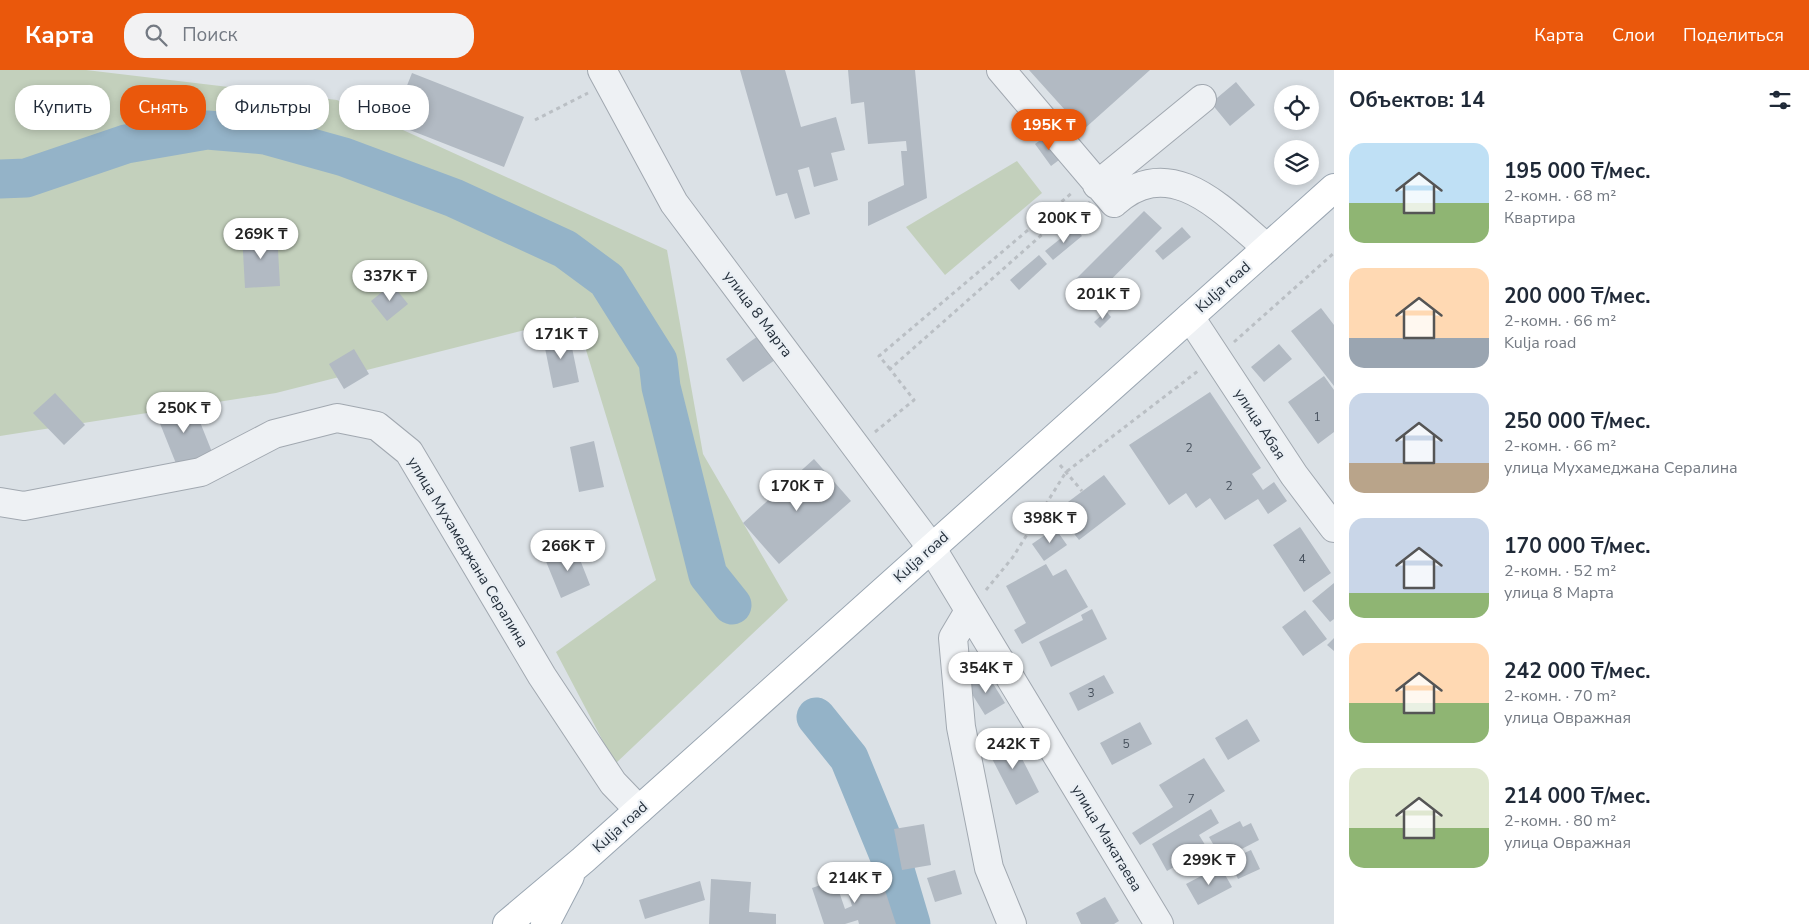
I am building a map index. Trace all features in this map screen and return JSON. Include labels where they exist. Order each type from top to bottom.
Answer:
[{"type":"main road","name":"Kulja road","points":[[507,924],[574,868],[1334,188]]},
{"type":"main road","points":[[545,924],[574,868]]},
{"type":"street","points":[[1001,70],[1114,203],[1125,193],[1150,185],[1169,183],[1189,187],[1210,200],[1267,248]]},
{"type":"street","name":"улица 8 Марта","points":[[606,76],[674,203],[931,547]]},
{"type":"street","points":[[1094,181],[1202,98]]},
{"type":"street","name":"улица Абая","points":[[1190,317],[1294,475],[1334,528]]},
{"type":"street","name":"улица Мухамеджана Сералина","points":[[0,502],[24,506],[201,472],[274,434],[337,418],[377,426],[410,452],[542,676],[613,783],[639,810]]},
{"type":"street","name":"улица Макатаева","points":[[931,547],[1159,924]]},
{"type":"street","points":[[969,611],[953,638],[961,727],[989,868],[1012,924]]},
{"type":"path","points":[[535,120],[606,76]]},
{"type":"path","points":[[890,369],[1094,181]]},
{"type":"path","points":[[877,430],[914,400],[879,356],[1094,181]]},
{"type":"path","points":[[1045,446],[1082,491]]},
{"type":"path","points":[[969,611],[1013,557],[1066,472]]},
{"type":"green space","points":[[0,70],[86,70],[216,86],[216,130],[329,130],[329,99],[337,100],[339,101],[339,130],[403,130],[667,250],[703,454],[788,600],[615,764],[556,652],[656,580],[576,317],[276,393],[0,436]]},
{"type":"green space","points":[[1017,161],[1042,193],[945,275],[906,227]]},
{"type":"building","points":[[740,70],[785,70],[801,127],[836,117],[845,150],[831,153],[838,180],[814,187],[809,167],[798,170],[810,214],[795,219],[787,193],[776,196]]},
{"type":"building","points":[[848,70],[915,70],[927,198],[868,226],[868,202],[904,185],[901,151],[907,151],[906,141],[868,144],[864,102],[851,104]]},
{"type":"building","points":[[1029,70],[1150,70],[1083,130]]},
{"type":"building","points":[[412,73],[524,117],[504,167],[410,130],[429,130],[429,85],[407,85]]},
{"type":"building","points":[[1236,82],[1255,105],[1230,126],[1211,103]]},
{"type":"building","points":[[1046,136],[1063,157],[1051,166],[1035,144]]},
{"type":"building","points":[[1089,201],[1098,211],[1082,225],[1073,215]]},
{"type":"building","points":[[1144,211],[1162,228],[1088,303],[1070,285]]},
{"type":"building","points":[[1075,227],[1082,236],[1053,260],[1045,251]]},
{"type":"building","points":[[1182,227],[1191,237],[1163,260],[1155,251]]},
{"type":"building","points":[[277,232],[280,286],[245,288],[242,234]]},
{"type":"building","points":[[1039,255],[1047,264],[1019,290],[1010,280]]},
{"type":"building","points":[[392,284],[408,304],[387,321],[371,301]]},
{"type":"building","points":[[1321,308],[1334,325],[1334,386],[1291,331]]},
{"type":"building","points":[[1106,311],[1111,317],[1100,328],[1094,322]]},
{"type":"building","points":[[569,333],[579,382],[553,388],[543,338]]},
{"type":"building","points":[[758,336],[775,360],[743,382],[726,359]]},
{"type":"building","points":[[1279,344],[1292,359],[1264,382],[1251,367]]},
{"type":"building","points":[[354,349],[369,374],[344,389],[329,364]]},
{"type":"building","points":[[1324,376],[1334,390],[1334,432],[1318,444],[1288,402]]},
{"type":"building","points":[[1210,392],[1261,468],[1252,474],[1263,490],[1274,482],[1287,501],[1268,514],[1258,499],[1225,520],[1210,498],[1196,508],[1186,493],[1169,505],[1129,445]]},
{"type":"building","points":[[55,393],[85,425],[64,445],[33,413]]},
{"type":"building","points":[[192,402],[212,452],[177,466],[157,416]]},
{"type":"building","points":[[594,441],[604,487],[579,492],[570,447]]},
{"type":"building","points":[[814,459],[851,501],[779,564],[743,523]]},
{"type":"building","points":[[1104,475],[1126,504],[1079,540],[1056,511]]},
{"type":"building","points":[[1300,527],[1331,573],[1304,592],[1273,545]]},
{"type":"building","points":[[1055,528],[1067,545],[1044,561],[1032,544]]},
{"type":"building","points":[[575,547],[590,585],[561,598],[545,559]]},
{"type":"building","points":[[1046,564],[1053,576],[1066,569],[1088,607],[1022,644],[1014,630],[1026,623],[1006,586]]},
{"type":"building","points":[[1334,583],[1334,619],[1330,622],[1312,601]]},
{"type":"building","points":[[1092,609],[1107,639],[1051,667],[1039,642],[1083,620],[1081,615]]},
{"type":"building","points":[[1305,610],[1327,639],[1303,656],[1282,627]]},
{"type":"building","points":[[1334,638],[1334,651],[1327,645]]},
{"type":"building","points":[[987,674],[1005,703],[985,715],[967,686]]},
{"type":"building","points":[[1104,675],[1114,693],[1078,711],[1069,693]]},
{"type":"building","points":[[1247,719],[1260,741],[1228,760],[1215,738]]},
{"type":"building","points":[[1140,722],[1152,744],[1112,765],[1100,743]]},
{"type":"building","points":[[1010,735],[1039,792],[1016,805],[986,747]]},
{"type":"building","points":[[1204,758],[1225,791],[1140,845],[1132,833],[1173,807],[1159,785]]},
{"type":"building","points":[[1211,809],[1219,823],[1199,835],[1207,848],[1167,871],[1152,844]]},
{"type":"building","points":[[1240,821],[1243,827],[1251,823],[1259,840],[1205,868],[1199,858],[1216,849],[1209,837]]},
{"type":"building","points":[[924,824],[931,865],[902,870],[894,829]]},
{"type":"building","points":[[1251,850],[1260,869],[1238,879],[1229,860]]},
{"type":"building","points":[[1220,866],[1232,887],[1198,905],[1186,884]]},
{"type":"building","points":[[955,870],[962,894],[935,902],[927,878]]},
{"type":"building","points":[[881,878],[896,924],[859,924],[858,920],[845,924],[824,924],[812,888],[835,880],[845,909],[852,906],[847,889]]},
{"type":"building","points":[[711,879],[751,882],[749,912],[776,914],[776,924],[709,924]]},
{"type":"building","points":[[700,881],[705,900],[645,919],[639,900]]},
{"type":"building","points":[[1105,897],[1119,921],[1114,924],[1081,924],[1076,913]]},
{"type":"waterway","points":[[0,179],[26,178],[126,144],[207,130],[265,135],[344,157],[454,198],[565,249],[607,280],[658,361],[661,387],[708,575],[732,605]]},
{"type":"waterway","points":[[816,717],[849,758],[895,870],[911,924]]}]
